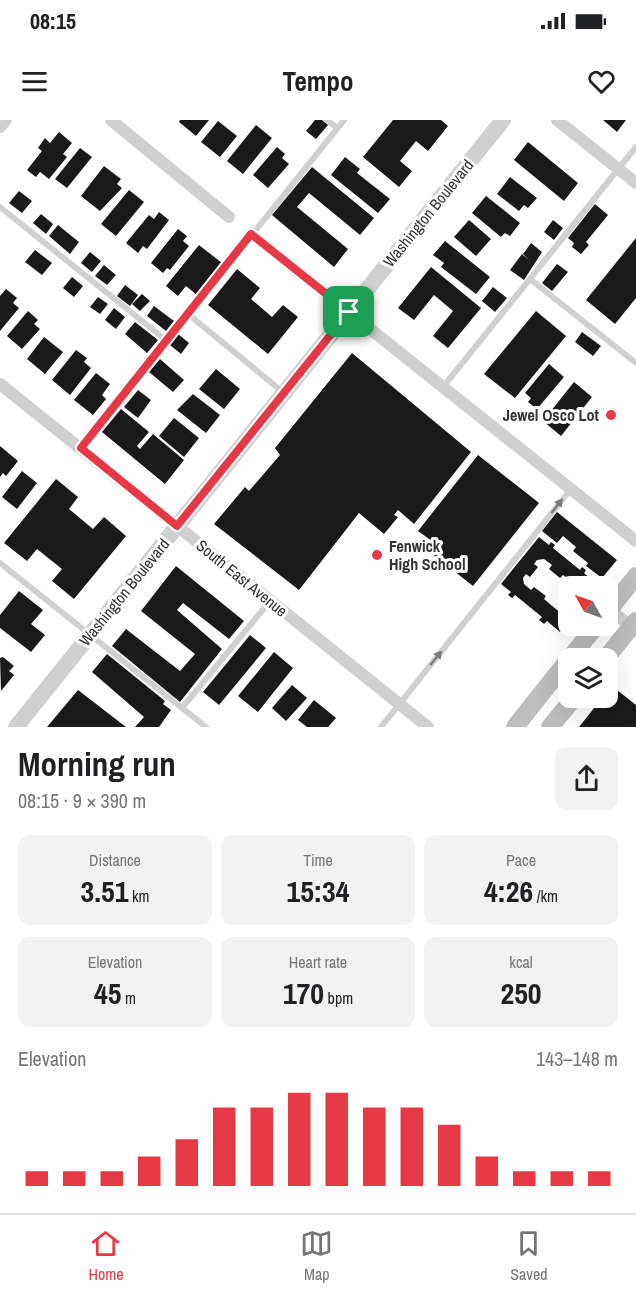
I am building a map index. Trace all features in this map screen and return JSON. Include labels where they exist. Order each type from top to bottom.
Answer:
[{"type":"main road","points":[[618,598],[636,576]]},
{"type":"main road","points":[[615,648],[635,626]]},
{"type":"main road","points":[[578,648],[588,636]]},
{"type":"main road","points":[[515,727],[558,673]]},
{"type":"main road","points":[[550,727],[566,708]]},
{"type":"street","points":[[0,128],[6,120]]},
{"type":"street","points":[[111,120],[229,217]]},
{"type":"street","name":"Washington Boulevard","points":[[16,727],[502,120]]},
{"type":"street","points":[[557,120],[636,183]]},
{"type":"street","points":[[251,234],[636,541]]},
{"type":"street","name":"South East Avenue","points":[[0,384],[428,727]]},
{"type":"street","points":[[618,616],[635,626]]},
{"type":"lane","points":[[327,120],[337,128]]},
{"type":"lane","points":[[81,448],[344,120]]},
{"type":"lane","points":[[443,387],[636,147]]},
{"type":"lane","points":[[0,207],[167,341]]},
{"type":"lane","points":[[530,279],[636,363]]},
{"type":"lane","points":[[188,314],[284,393]]},
{"type":"lane","points":[[381,727],[571,489]]},
{"type":"lane","points":[[0,563],[206,727]]},
{"type":"lane","points":[[182,708],[270,601]]},
{"type":"building","points":[[180,120],[209,120],[196,136],[179,122]]},
{"type":"building","points":[[315,120],[322,120],[328,125],[316,139],[306,131]]},
{"type":"building","points":[[393,120],[441,120],[448,126],[428,151],[416,141],[400,161],[412,171],[399,187],[363,157]]},
{"type":"building","points":[[603,120],[626,120],[617,132]]},
{"type":"building","points":[[218,121],[237,136],[220,157],[201,142]]},
{"type":"building","points":[[256,125],[272,138],[243,174],[227,161]]},
{"type":"building","points":[[59,132],[72,143],[63,154],[67,157],[49,179],[40,172],[36,177],[27,170],[42,151],[38,148],[45,138],[50,143]]},
{"type":"building","points":[[528,142],[578,183],[564,201],[514,160]]},
{"type":"building","points":[[277,147],[285,154],[282,158],[289,164],[268,188],[253,175]]},
{"type":"building","points":[[80,148],[92,157],[67,188],[55,179]]},
{"type":"building","points":[[345,157],[360,169],[357,173],[390,199],[378,213],[331,175]]},
{"type":"building","points":[[104,166],[121,179],[117,184],[122,188],[100,211],[81,196]]},
{"type":"building","points":[[312,167],[374,218],[360,235],[309,193],[297,207],[348,249],[334,267],[272,215]]},
{"type":"building","points":[[510,177],[537,198],[528,208],[524,205],[519,211],[497,194]]},
{"type":"building","points":[[129,190],[144,202],[116,236],[101,224]]},
{"type":"building","points":[[19,191],[32,201],[22,213],[9,203]]},
{"type":"building","points":[[486,196],[520,223],[510,236],[505,233],[501,237],[472,213]]},
{"type":"building","points":[[595,204],[608,215],[586,242],[589,245],[581,254],[572,247],[574,243],[568,238]]},
{"type":"building","points":[[159,212],[169,220],[147,249],[143,246],[138,253],[126,243],[149,215],[154,219]]},
{"type":"building","points":[[41,214],[53,224],[46,234],[33,223]]},
{"type":"building","points":[[469,220],[491,239],[476,256],[454,237]]},
{"type":"building","points":[[553,220],[563,228],[554,240],[544,232]]},
{"type":"building","points":[[58,225],[79,242],[70,254],[49,236]]},
{"type":"building","points":[[178,229],[187,236],[183,241],[189,246],[170,270],[167,268],[163,273],[151,263]]},
{"type":"building","points":[[636,238],[636,298],[615,324],[586,300]]},
{"type":"building","points":[[445,241],[490,277],[476,294],[441,267],[444,263],[433,255]]},
{"type":"building","points":[[531,243],[542,252],[524,280],[510,270],[522,254],[530,261],[523,254]]},
{"type":"building","points":[[199,245],[222,263],[197,295],[186,286],[178,296],[166,286]]},
{"type":"building","points":[[35,250],[52,263],[42,275],[25,262]]},
{"type":"building","points":[[90,252],[101,261],[92,272],[81,263]]},
{"type":"building","points":[[557,264],[568,272],[552,291],[542,283]]},
{"type":"building","points":[[104,265],[116,275],[107,285],[95,276]]},
{"type":"building","points":[[431,267],[481,308],[448,348],[433,336],[453,311],[434,295],[414,320],[398,308]]},
{"type":"building","points":[[237,269],[260,288],[251,299],[272,317],[283,305],[298,317],[268,354],[208,305]]},
{"type":"building","points":[[72,277],[83,286],[74,297],[63,288]]},
{"type":"building","points":[[125,285],[138,295],[130,306],[117,296]]},
{"type":"building","points":[[493,287],[507,298],[495,312],[482,301]]},
{"type":"building","points":[[6,289],[17,298],[13,303],[19,308],[0,331],[0,296]]},
{"type":"building","points":[[142,294],[150,301],[140,311],[132,304]]},
{"type":"building","points":[[98,297],[108,304],[100,314],[90,307]]},
{"type":"building","points":[[154,306],[174,321],[166,331],[147,316]]},
{"type":"building","points":[[114,308],[125,317],[116,329],[105,320]]},
{"type":"building","points":[[28,311],[38,320],[34,324],[40,329],[22,349],[7,336]]},
{"type":"building","points":[[536,311],[566,336],[515,398],[484,374]]},
{"type":"building","points":[[135,322],[158,340],[147,353],[125,334]]},
{"type":"building","points":[[582,332],[601,346],[593,356],[575,342]]},
{"type":"building","points":[[178,334],[189,343],[181,354],[170,345]]},
{"type":"building","points":[[44,337],[63,352],[45,374],[27,359]]},
{"type":"building","points":[[76,350],[87,358],[84,362],[91,368],[70,395],[52,380]]},
{"type":"building","name":"Fenwick High School","points":[[352,353],[471,452],[414,524],[398,510],[394,515],[398,517],[384,534],[359,513],[299,590],[214,524],[245,487],[249,491],[280,455],[275,448]]},
{"type":"building","points":[[160,359],[184,380],[173,392],[149,372]]},
{"type":"building","points":[[549,364],[564,377],[537,409],[528,402],[531,398],[525,393]]},
{"type":"building","points":[[216,369],[240,389],[224,409],[199,389]]},
{"type":"building","points":[[96,373],[110,384],[102,395],[106,399],[93,415],[74,400]]},
{"type":"building","points":[[574,382],[592,397],[561,436],[543,421]]},
{"type":"building","points":[[138,390],[151,400],[138,418],[124,407]]},
{"type":"building","points":[[193,394],[220,415],[206,433],[177,410]]},
{"type":"building","points":[[121,409],[149,432],[137,446],[140,449],[153,434],[184,460],[165,484],[102,432]]},
{"type":"building","points":[[174,418],[199,438],[184,457],[159,436]]},
{"type":"building","points":[[0,446],[18,461],[6,476],[3,473],[0,477]]},
{"type":"building","points":[[478,455],[539,503],[473,586],[430,552],[436,544],[418,531]]},
{"type":"building","points":[[22,471],[37,483],[17,509],[2,497]]},
{"type":"building","points":[[56,479],[78,497],[69,509],[93,529],[104,517],[126,536],[74,599],[52,581],[62,569],[37,549],[27,561],[4,543]]},
{"type":"building","points":[[557,512],[617,560],[604,576],[599,576],[586,566],[588,563],[573,551],[576,547],[563,536],[557,543],[542,531]]},
{"type":"building","points":[[539,537],[549,545],[551,542],[555,545],[553,548],[580,570],[582,567],[586,570],[584,573],[588,576],[558,576],[549,569],[552,565],[544,559],[537,560],[534,564],[538,567],[530,577],[526,574],[523,578],[524,584],[531,590],[534,587],[546,596],[544,599],[558,611],[558,630],[547,621],[544,624],[539,620],[542,617],[515,595],[512,598],[508,595],[511,592],[501,584]]},
{"type":"building","points":[[176,566],[244,621],[229,639],[183,603],[177,610],[222,649],[180,702],[112,646],[126,629],[180,671],[195,654],[141,611]]},
{"type":"building","points":[[19,591],[43,610],[31,624],[45,635],[31,652],[0,628],[0,615]]},
{"type":"building","points":[[250,635],[266,648],[219,705],[203,692]]},
{"type":"building","points":[[274,652],[293,668],[258,712],[238,696]]},
{"type":"building","points":[[107,654],[165,701],[163,704],[171,710],[159,727],[135,727],[144,717],[92,672]]},
{"type":"building","points":[[3,657],[14,666],[9,671],[14,675],[1,691],[0,658]]},
{"type":"building","points":[[292,685],[307,698],[286,721],[272,708]]},
{"type":"building","points":[[78,690],[126,727],[47,727]]},
{"type":"building","points":[[618,691],[636,705],[636,727],[579,727],[594,708],[618,708]]},
{"type":"building","points":[[314,700],[336,718],[328,727],[307,727],[298,720]]},
{"type":"place","name":"Jewel Osco Lot","points":[[611,415]]},
{"type":"place","name":"Fenwick High School","points":[[377,555]]},
{"type":"route","points":[[251,234],[349,312],[177,526],[81,448],[251,234]]}]
